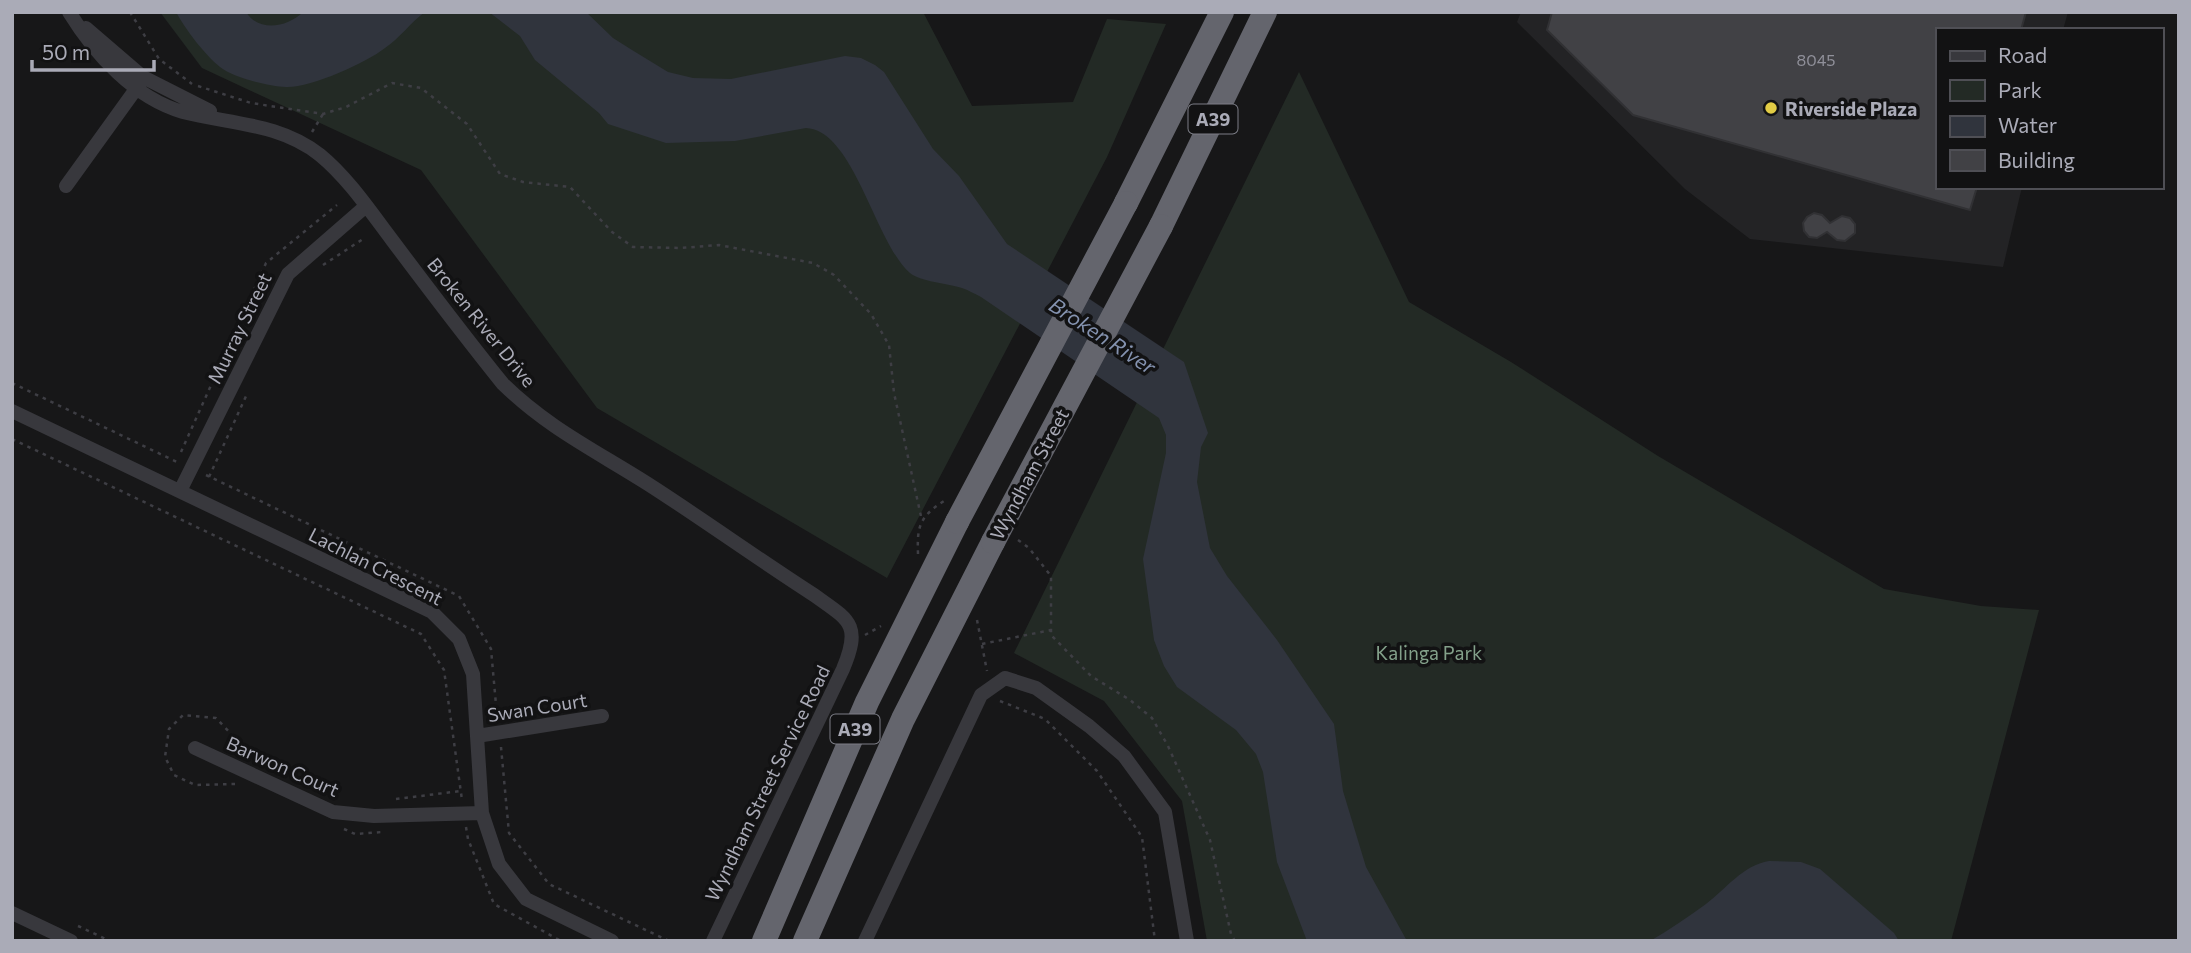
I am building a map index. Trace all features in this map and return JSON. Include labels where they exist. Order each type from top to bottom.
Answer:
[{"type":"highway","name":"A39","points":[[764,941],[867,702],[957,522],[1126,203],[1222,12]]},
{"type":"highway","name":"Wyndham Street","points":[[805,941],[904,719],[993,542],[1161,226],[1265,12]]},
{"type":"street","name":"Broken River Drive","points":[[69,12],[140,83],[227,120],[268,128],[305,144],[320,155],[341,175],[491,368],[524,404],[546,422],[647,483],[832,607],[848,621],[853,640]]},
{"type":"street","points":[[66,186],[140,83]]},
{"type":"street","name":"Murray Street","points":[[180,491],[288,274],[366,206]]},
{"type":"street","name":"Lachlan Crescent","points":[[12,411],[432,612],[458,639],[473,674],[482,813],[499,864],[526,899],[612,941]]},
{"type":"street","name":"Wyndham Street Service Road","points":[[713,941],[843,668],[853,640]]},
{"type":"street","points":[[865,941],[981,695],[990,693],[1005,678],[1036,688],[1089,726],[1124,757],[1165,812],[1187,941]]},
{"type":"street","name":"Swan Court","points":[[477,736],[602,716]]},
{"type":"street","name":"Barwon Court","points":[[195,748],[333,812],[374,816],[482,813]]},
{"type":"street","points":[[12,913],[71,941]]},
{"type":"path","points":[[130,12],[159,59],[194,85],[251,103],[323,114],[346,107],[392,83],[421,88],[467,124],[500,174],[523,182],[569,187],[612,232],[633,247],[681,248],[719,245],[813,263],[834,275],[871,314],[889,345],[894,393],[922,521]]},
{"type":"path","points":[[305,144],[323,114]]},
{"type":"path","points":[[320,267],[363,239]]},
{"type":"path","points":[[12,383],[459,596],[491,649],[509,833],[549,884],[669,941]]},
{"type":"path","points":[[209,477],[248,391]]},
{"type":"path","points":[[12,439],[421,634],[444,670],[468,839],[494,904],[561,941]]},
{"type":"path","points":[[919,564],[917,531],[922,521],[949,498]]},
{"type":"path","points":[[1019,540],[1029,548],[1051,576],[1051,635],[1091,676],[1130,700],[1152,718],[1168,746],[1210,840],[1231,934],[1235,941]]},
{"type":"path","points":[[977,614],[990,693],[1045,719],[1097,771],[1142,837],[1155,941]]},
{"type":"path","points":[[853,640],[883,625]]},
{"type":"path","points":[[982,644],[1051,629]]},
{"type":"shaded area","name":"Riverside Plaza","points":[[1521,12],[2068,12],[2064,28],[1936,28],[1936,189],[2022,189],[2003,267],[1750,239],[1685,189],[1517,22]]},
{"type":"green space","points":[[160,12],[923,12],[972,106],[1073,102],[1107,19],[1166,24],[1107,157],[887,578],[597,408],[421,170],[202,68]]},
{"type":"green space","name":"Kalinga Park","points":[[1299,72],[1409,302],[1511,362],[1658,456],[1884,589],[1981,606],[2039,610],[1951,941],[1207,941],[1182,801],[1104,701],[1014,653]]},
{"type":"water","points":[[176,12],[246,12],[258,23],[274,26],[290,21],[303,12],[425,12],[390,44],[365,61],[323,79],[286,87],[252,81],[220,67],[196,41]]},
{"type":"water","name":"Broken River","points":[[489,12],[586,12],[613,38],[632,50],[668,72],[693,78],[731,79],[845,56],[861,58],[875,65],[884,72],[933,149],[959,176],[1007,244],[1184,362],[1208,433],[1201,447],[1197,482],[1210,548],[1227,576],[1277,640],[1334,724],[1343,791],[1366,867],[1407,941],[1307,941],[1277,862],[1263,772],[1256,754],[1236,730],[1177,687],[1164,666],[1154,640],[1143,559],[1166,453],[1166,435],[1159,418],[981,297],[962,288],[910,273],[897,258],[851,167],[838,147],[823,134],[806,128],[735,141],[666,143],[608,124],[599,113],[535,60],[520,36]]},
{"type":"water","points":[[1769,861],[1801,862],[1820,869],[1894,933],[1899,941],[1650,941],[1706,904],[1743,872]]},
{"type":"building","name":"Riverside Plaza","points":[[1552,12],[2026,12],[2022,28],[1936,28],[1936,189],[1976,189],[1970,210],[1633,115],[1547,30]]},
{"type":"building","points":[[1814,213],[1822,215],[1830,223],[1842,216],[1850,218],[1855,224],[1855,233],[1845,241],[1837,240],[1827,232],[1817,238],[1809,237],[1804,231],[1803,223]]},
{"type":"place","name":"Riverside Plaza","points":[[1771,108]]}]
